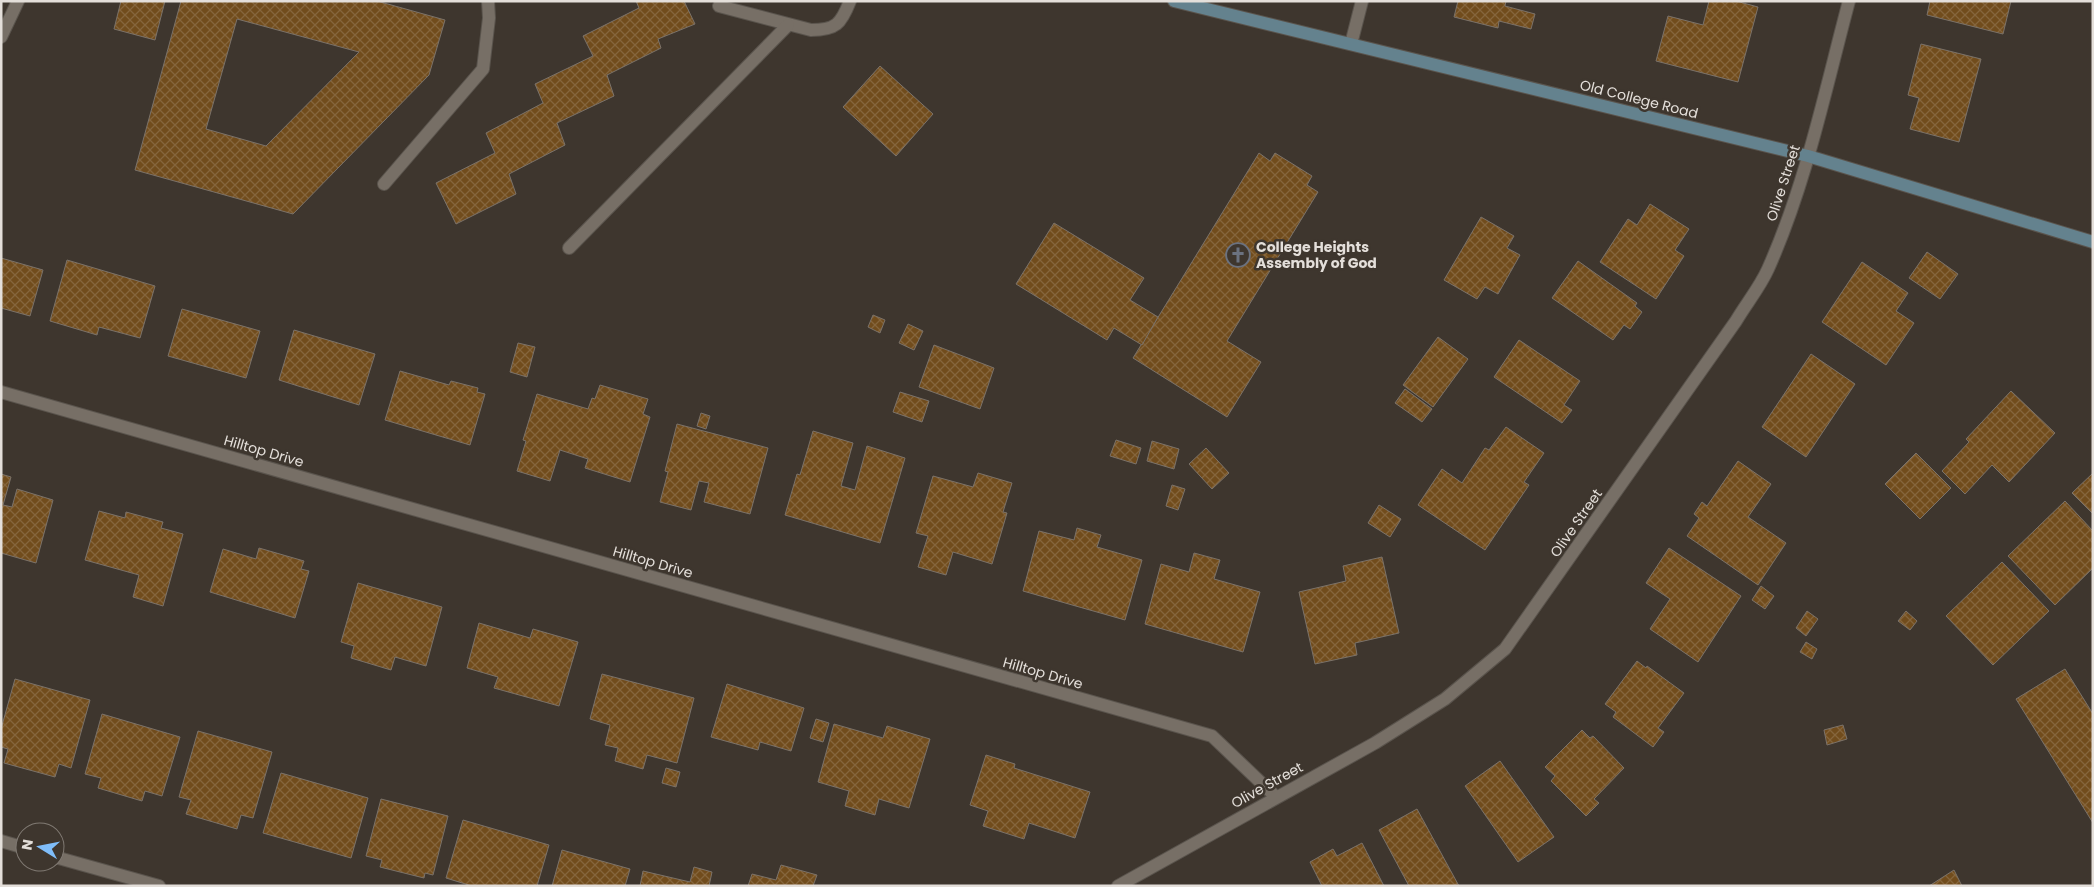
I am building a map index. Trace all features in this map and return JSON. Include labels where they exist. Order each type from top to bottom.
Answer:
[{"type":"street","points":[[1,37],[18,1]]},
{"type":"street","points":[[384,184],[483,69],[489,18],[488,1]]},
{"type":"street","points":[[719,6],[811,30],[832,28],[840,23],[850,1]]},
{"type":"street","name":"Old College Road","points":[[1174,1],[1808,156],[2093,242]]},
{"type":"street","points":[[1351,44],[1362,1]]},
{"type":"street","name":"Olive Street","points":[[1118,886],[1375,743],[1445,699],[1506,648],[1736,321],[1768,271],[1790,215],[1808,156],[1849,1]]},
{"type":"street","points":[[569,248],[788,25]]},
{"type":"street","name":"Hilltop Drive","points":[[1,392],[1212,736],[1276,797]]},
{"type":"street","points":[[1,841],[15,845]]},
{"type":"street","points":[[65,860],[159,886]]},
{"type":"building","points":[[121,1],[165,1],[155,40],[114,29]]},
{"type":"building","points":[[181,1],[377,1],[445,20],[429,75],[293,214],[135,170]],"holes":[[[237,19],[359,52],[266,146],[206,129]]]},
{"type":"building","points":[[636,1],[684,1],[695,24],[658,39],[661,48],[607,75],[614,96],[557,123],[565,145],[509,174],[516,194],[456,224],[436,183],[495,153],[486,133],[543,103],[535,84],[593,56],[583,36],[639,8]]},
{"type":"building","points":[[1458,1],[1506,1],[1505,6],[1535,14],[1531,29],[1499,21],[1498,28],[1454,17]]},
{"type":"building","points":[[1709,1],[1736,1],[1758,7],[1738,82],[1656,61],[1668,16],[1703,25]]},
{"type":"building","points":[[1930,1],[2011,1],[2003,34],[1927,15]]},
{"type":"building","points":[[1921,44],[1981,59],[1959,142],[1910,129],[1919,98],[1908,95]]},
{"type":"building","points":[[880,66],[933,114],[896,156],[843,107]]},
{"type":"building","name":"College Heights Assembly of God","points":[[1259,153],[1270,161],[1275,153],[1312,176],[1307,185],[1318,192],[1227,341],[1261,362],[1227,417],[1133,358]]},
{"type":"building","points":[[1650,204],[1689,229],[1675,250],[1684,256],[1656,299],[1600,262],[1628,219],[1637,225]]},
{"type":"building","points":[[1481,217],[1514,236],[1507,248],[1520,255],[1498,294],[1485,287],[1477,299],[1444,280]]},
{"type":"building","points":[[1054,223],[1144,278],[1130,300],[1158,317],[1142,345],[1114,328],[1107,340],[1016,284]]},
{"type":"building","points":[[1927,252],[1958,274],[1940,299],[1909,278]]},
{"type":"building","points":[[1,258],[43,270],[30,316],[1,308]]},
{"type":"building","points":[[67,260],[155,286],[140,338],[99,327],[97,335],[50,321]]},
{"type":"building","points":[[1578,261],[1637,303],[1635,306],[1642,312],[1630,329],[1624,325],[1613,340],[1552,298]]},
{"type":"building","points":[[1862,262],[1908,293],[1896,311],[1914,323],[1886,365],[1822,322]]},
{"type":"building","points":[[182,309],[260,331],[246,378],[168,356]]},
{"type":"building","points":[[873,315],[885,320],[880,333],[868,327]]},
{"type":"building","points":[[908,324],[923,331],[914,350],[899,343]]},
{"type":"building","points":[[294,330],[375,354],[359,405],[279,380]]},
{"type":"building","points":[[1438,337],[1468,359],[1433,407],[1403,385]]},
{"type":"building","points":[[1519,340],[1580,381],[1564,405],[1572,410],[1562,423],[1494,377]]},
{"type":"building","points":[[518,343],[535,347],[527,377],[510,372]]},
{"type":"building","points":[[934,345],[994,368],[980,409],[919,387]]},
{"type":"building","points":[[1811,354],[1855,384],[1806,457],[1762,427]]},
{"type":"building","points":[[400,371],[449,385],[451,381],[478,388],[477,392],[485,394],[470,445],[385,420]]},
{"type":"building","points":[[600,385],[648,399],[643,414],[650,417],[630,482],[585,468],[588,459],[560,450],[550,481],[517,471],[526,441],[523,440],[537,394],[588,409],[592,398],[595,399]]},
{"type":"building","points":[[1405,389],[1432,409],[1422,422],[1395,403]]},
{"type":"building","points":[[2011,391],[2055,433],[2009,482],[1992,465],[1965,494],[1942,471],[1969,442],[1966,439]]},
{"type":"building","points":[[900,392],[929,401],[922,422],[893,412]]},
{"type":"building","points":[[701,413],[710,416],[706,429],[697,426]]},
{"type":"building","points":[[677,424],[768,448],[750,514],[704,502],[709,483],[699,481],[691,510],[660,502],[668,472],[665,471]]},
{"type":"building","points":[[1506,427],[1544,453],[1524,482],[1529,485],[1485,550],[1418,505],[1442,469],[1462,483],[1485,448],[1489,450]]},
{"type":"building","points":[[813,431],[853,443],[841,486],[855,490],[867,446],[905,458],[880,543],[785,515],[797,474],[800,475]]},
{"type":"building","points":[[1116,440],[1141,448],[1136,464],[1110,456]]},
{"type":"building","points":[[1152,441],[1179,449],[1174,469],[1147,461]]},
{"type":"building","points":[[1206,448],[1229,473],[1212,489],[1189,464]]},
{"type":"building","points":[[1916,453],[1951,488],[1920,519],[1885,484]]},
{"type":"building","points":[[1738,461],[1771,484],[1748,517],[1786,543],[1758,585],[1687,536],[1699,518],[1694,514],[1702,502],[1707,506]]},
{"type":"building","points":[[978,473],[1012,483],[1003,512],[1007,513],[992,564],[953,552],[946,575],[918,567],[928,536],[916,533],[933,476],[973,487]]},
{"type":"building","points":[[2093,473],[2093,514],[2072,493]]},
{"type":"building","points":[[1,474],[11,477],[3,505],[12,507],[17,489],[53,500],[36,563],[1,553]]},
{"type":"building","points":[[1172,485],[1185,489],[1178,510],[1166,506]]},
{"type":"building","points":[[2065,501],[2093,531],[2093,568],[2055,605],[2008,556]]},
{"type":"building","points":[[1379,505],[1401,519],[1390,537],[1368,523]]},
{"type":"building","points":[[99,511],[125,518],[126,512],[163,522],[161,528],[183,534],[163,606],[133,597],[139,575],[85,560]]},
{"type":"building","points":[[1077,528],[1101,535],[1097,547],[1142,560],[1125,620],[1023,591],[1039,531],[1074,540]]},
{"type":"building","points":[[259,548],[304,561],[301,569],[309,571],[295,618],[210,592],[223,549],[256,559]]},
{"type":"building","points":[[1669,548],[1741,596],[1698,662],[1650,629],[1670,599],[1646,583]]},
{"type":"building","points":[[1194,553],[1220,560],[1214,579],[1260,592],[1243,652],[1145,624],[1161,564],[1189,572]]},
{"type":"building","points":[[1382,557],[1399,633],[1355,643],[1357,655],[1315,664],[1299,592],[1346,581],[1343,566]]},
{"type":"building","points":[[2002,562],[2049,611],[1993,665],[1946,616]]},
{"type":"building","points":[[358,583],[442,607],[426,666],[395,657],[391,670],[351,658],[354,646],[341,642]]},
{"type":"building","points":[[1761,586],[1774,596],[1765,609],[1752,600]]},
{"type":"building","points":[[1807,611],[1818,619],[1806,636],[1796,628]]},
{"type":"building","points":[[1906,611],[1917,621],[1910,630],[1898,621]]},
{"type":"building","points":[[479,623],[530,638],[533,629],[578,642],[559,706],[494,688],[498,677],[467,668]]},
{"type":"building","points":[[1806,642],[1817,649],[1812,659],[1800,652]]},
{"type":"building","points":[[1637,661],[1684,693],[1658,728],[1664,732],[1653,747],[1613,717],[1616,712],[1605,704]]},
{"type":"building","points":[[2065,669],[2093,714],[2093,823],[2016,699]]},
{"type":"building","points":[[602,674],[694,698],[677,763],[647,755],[643,769],[615,761],[618,748],[605,745],[610,725],[590,719]]},
{"type":"building","points":[[15,679],[90,700],[71,768],[59,764],[55,777],[4,763],[8,749],[1,747],[1,729]]},
{"type":"building","points":[[727,684],[804,708],[791,751],[760,742],[758,750],[711,737]]},
{"type":"building","points":[[102,714],[180,737],[162,796],[145,791],[142,801],[98,788],[101,778],[85,774]]},
{"type":"building","points":[[816,719],[829,723],[823,742],[810,738]]},
{"type":"building","points":[[834,724],[883,738],[887,726],[930,739],[909,808],[879,799],[875,815],[845,806],[849,791],[818,782]]},
{"type":"building","points":[[1843,725],[1847,739],[1827,745],[1824,730]]},
{"type":"building","points":[[1582,730],[1590,738],[1593,736],[1624,768],[1594,799],[1599,803],[1586,816],[1551,781],[1555,776],[1545,767]]},
{"type":"building","points":[[198,731],[272,752],[253,818],[241,815],[237,829],[186,814],[191,800],[179,797]]},
{"type":"building","points":[[986,755],[1015,764],[1014,768],[1090,792],[1075,838],[1029,823],[1024,839],[983,826],[988,811],[970,805]]},
{"type":"building","points":[[1500,761],[1554,837],[1518,862],[1465,786]]},
{"type":"building","points":[[666,768],[680,772],[676,787],[662,783]]},
{"type":"building","points":[[281,773],[368,798],[351,858],[263,833]]},
{"type":"building","points":[[381,799],[448,816],[433,875],[425,873],[424,878],[380,867],[382,860],[366,856]]},
{"type":"building","points":[[1417,809],[1459,886],[1409,886],[1379,830]]},
{"type":"building","points":[[463,820],[549,845],[537,886],[472,886],[446,878]]},
{"type":"building","points":[[1362,843],[1384,886],[1322,886],[1310,862],[1333,849],[1337,856]]},
{"type":"building","points":[[562,850],[630,869],[625,886],[552,886]]},
{"type":"building","points":[[781,865],[817,875],[813,886],[748,886],[752,874],[776,880]]},
{"type":"building","points":[[694,867],[712,872],[709,886],[640,886],[643,871],[690,882]]},
{"type":"building","points":[[1954,870],[1962,886],[1929,886]]},
{"type":"place","name":"College Heights Assembly of God","points":[[1238,255]]}]
